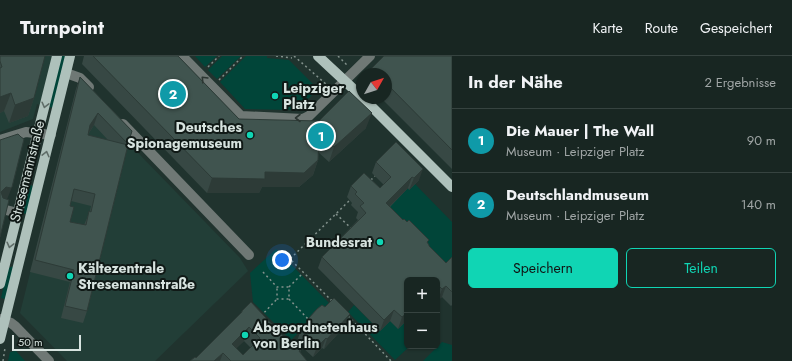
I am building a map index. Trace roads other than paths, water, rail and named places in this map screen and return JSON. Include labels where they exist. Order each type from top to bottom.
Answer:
[{"type":"main road","name":"Stresemannstraße","points":[[0,284],[57,56]]},
{"type":"main road","name":"Stresemannstraße","points":[[3,342],[2,319],[39,181],[70,56]]},
{"type":"main road","points":[[318,56],[356,90]]},
{"type":"main road","points":[[370,104],[452,187]]},
{"type":"main road","points":[[26,178],[39,181]]},
{"type":"street","points":[[182,56],[238,114],[244,117],[307,118],[370,56]]},
{"type":"street","points":[[66,73],[80,78],[98,97]]},
{"type":"street","points":[[118,119],[249,255]]},
{"type":"street","points":[[0,140],[26,132],[38,132],[50,135]]},
{"type":"street","points":[[2,209],[18,213]]},
{"type":"street","points":[[2,319],[15,326],[49,361]]},
{"type":"place","name":"Deutschlandmuseum","points":[[173,94]]},
{"type":"place","name":"Leipziger Platz","points":[[275,96]]},
{"type":"place","name":"Deutsches Spionagemuseum","points":[[250,135]]},
{"type":"place","name":"Die Mauer | The Wall","points":[[321,136]]},
{"type":"place","name":"Bundesrat","points":[[380,242]]},
{"type":"place","name":"Kältezentrale Stresemannstraße","points":[[70,276]]},
{"type":"place","name":"Abgeordnetenhaus von Berlin","points":[[245,335]]}]
